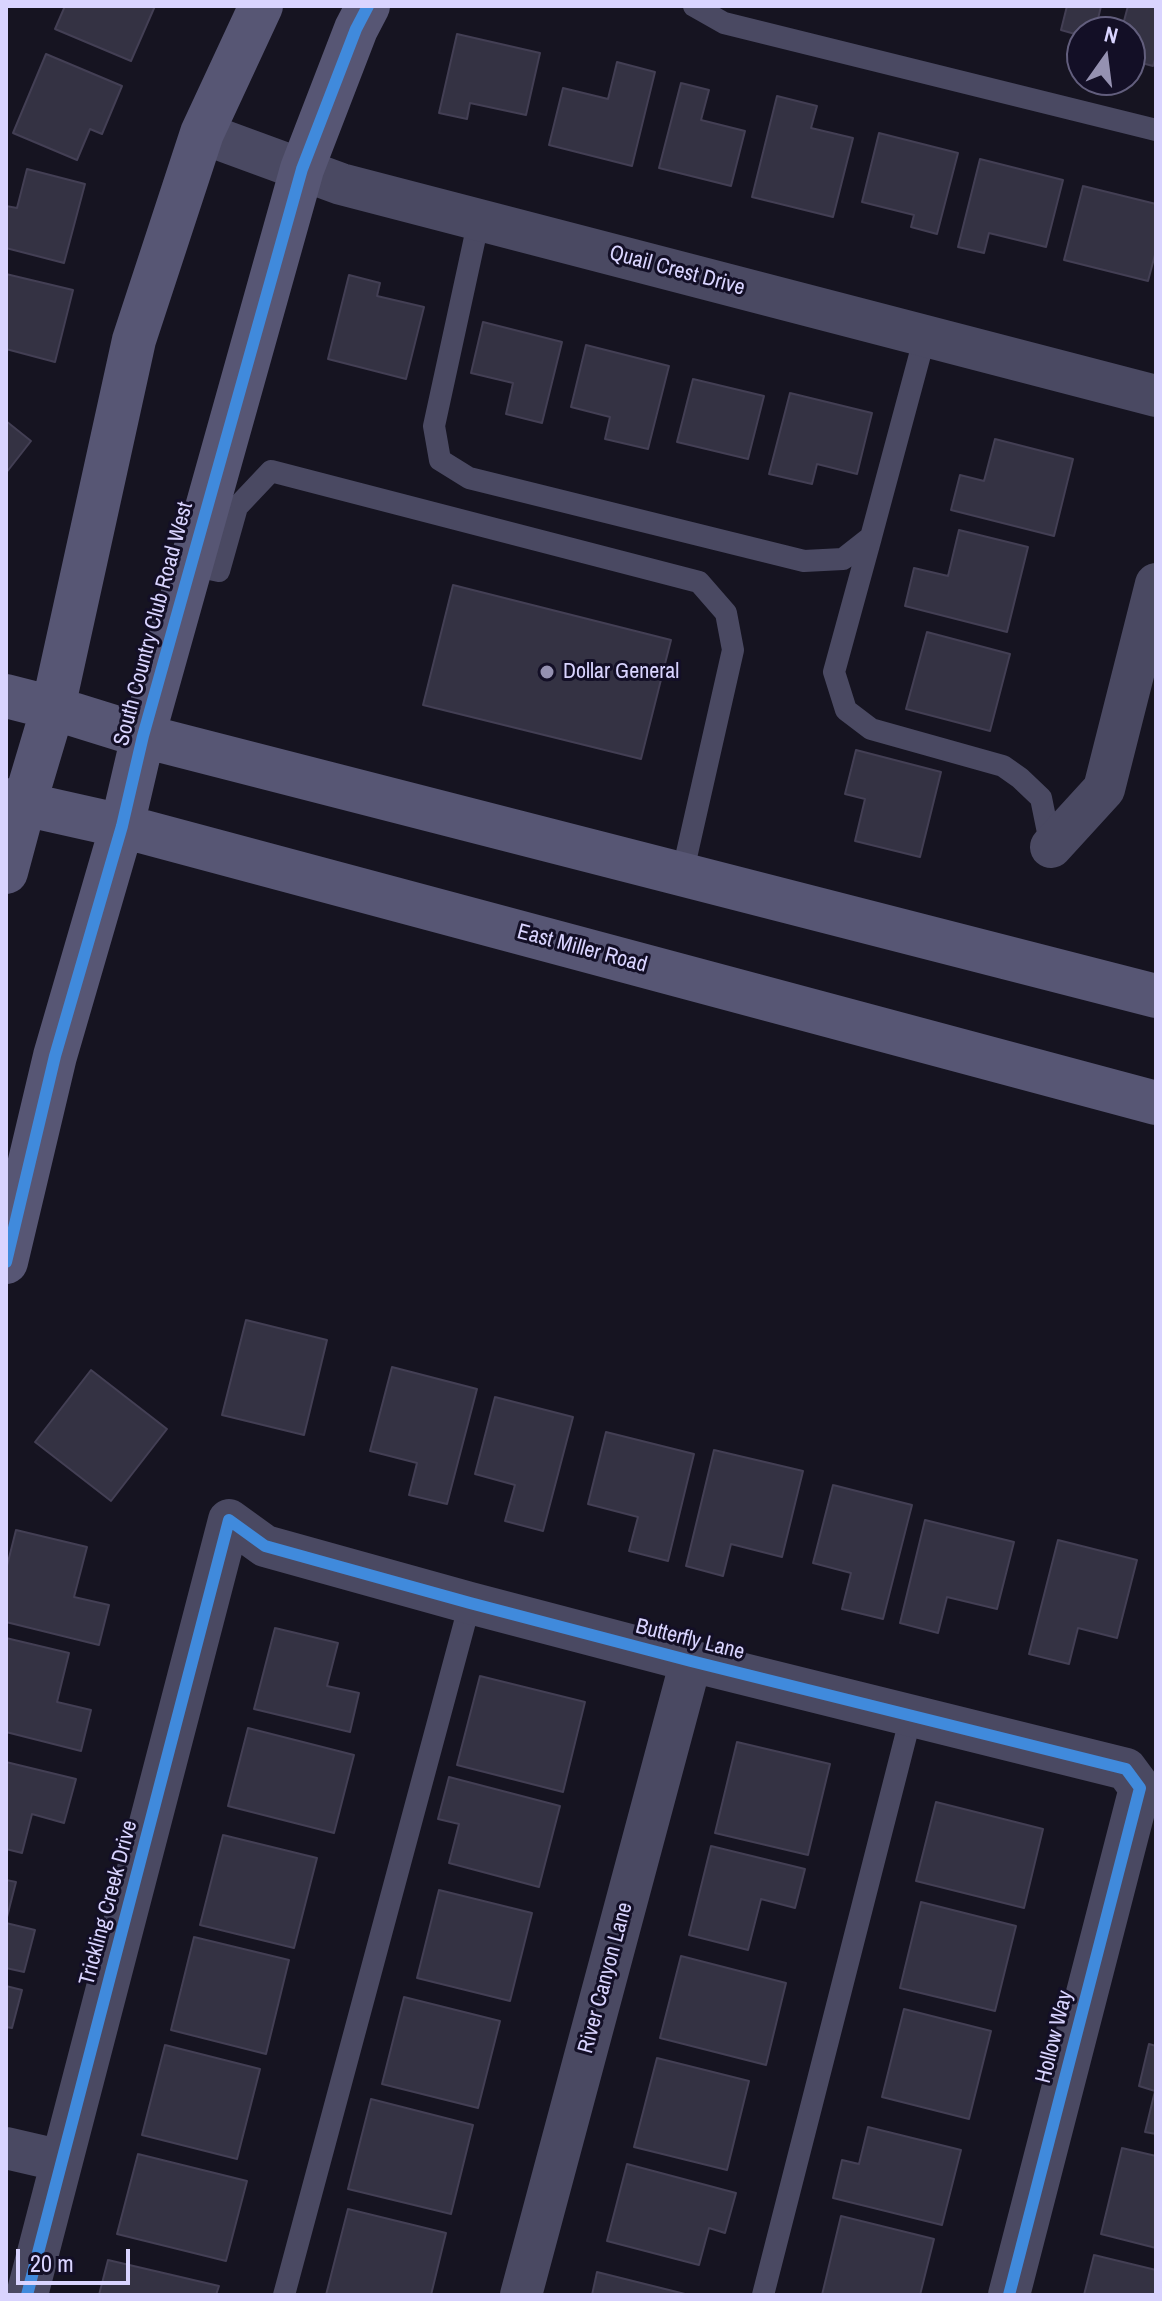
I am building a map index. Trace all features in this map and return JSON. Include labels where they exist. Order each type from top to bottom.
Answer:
[{"type":"main road","points":[[6,872],[15,803],[53,708],[134,340],[202,133],[261,6]]},
{"type":"main road","name":"South Country Club Road West","points":[[6,1262],[55,1056],[122,826],[143,736],[302,169],[356,29],[368,6]]},
{"type":"main road","points":[[6,696],[143,736],[1156,996]]},
{"type":"main road","name":"East Miller Road","points":[[15,803],[122,826],[1156,1103]]},
{"type":"street","name":"Quail Crest Drive","points":[[202,133],[341,184],[1156,396]]},
{"type":"street","points":[[1051,847],[1104,789],[1156,584]]},
{"type":"street","name":"Butterfly Lane","points":[[229,1520],[265,1546],[691,1661],[1126,1769],[1140,1788]]},
{"type":"street","name":"Trickling Creek Drive","points":[[27,2295],[229,1520]]},
{"type":"street","name":"River Canyon Lane","points":[[521,2295],[691,1661]]},
{"type":"street","name":"Hollow Way","points":[[1009,2295],[1140,1788]]},
{"type":"street","points":[[6,2148],[62,2161]]},
{"type":"lane","points":[[694,6],[724,23],[1156,130]]},
{"type":"lane","points":[[479,219],[434,426],[440,460],[469,478],[804,561],[843,559],[871,537]]},
{"type":"lane","points":[[925,336],[834,672],[846,710],[871,729],[1003,766],[1020,778],[1041,798],[1051,847]]},
{"type":"lane","points":[[191,565],[219,571],[237,507],[271,471],[699,582],[726,613],[733,650],[682,875]]},
{"type":"lane","points":[[284,2295],[470,1603]]},
{"type":"lane","points":[[763,2295],[911,1716]]},
{"type":"building","points":[[65,6],[155,6],[131,61],[55,29]]},
{"type":"building","points":[[1067,6],[1101,6],[1099,16],[1066,16],[1066,31],[1061,30]]},
{"type":"building","points":[[1128,6],[1156,6],[1156,56],[1153,66],[1146,64],[1146,16],[1125,16]]},
{"type":"building","points":[[457,34],[540,53],[526,115],[470,103],[467,119],[439,113]]},
{"type":"building","points":[[46,54],[122,86],[102,134],[90,129],[77,160],[13,133]]},
{"type":"building","points":[[617,62],[655,72],[632,166],[549,145],[563,88],[608,99]]},
{"type":"building","points":[[681,83],[709,90],[701,120],[745,131],[731,186],[659,168]]},
{"type":"building","points":[[777,96],[817,106],[811,128],[853,138],[833,217],[752,197]]},
{"type":"building","points":[[879,133],[958,153],[937,234],[911,227],[914,215],[862,202]]},
{"type":"building","points":[[980,159],[1063,180],[1046,247],[989,233],[984,253],[958,247]]},
{"type":"building","points":[[27,169],[85,184],[64,263],[6,248],[6,206],[17,208]]},
{"type":"building","points":[[1083,186],[1156,204],[1156,251],[1148,281],[1064,260]]},
{"type":"building","points":[[6,274],[73,290],[55,362],[6,349]]},
{"type":"building","points":[[349,275],[380,283],[377,296],[424,307],[406,379],[328,359]]},
{"type":"building","points":[[483,322],[562,342],[542,423],[506,414],[513,383],[471,373]]},
{"type":"building","points":[[586,345],[669,366],[648,449],[605,439],[610,417],[571,407]]},
{"type":"building","points":[[693,379],[764,396],[748,459],[677,442]]},
{"type":"building","points":[[790,393],[872,413],[857,474],[817,464],[812,484],[769,474]]},
{"type":"building","points":[[6,421],[31,441],[6,473]]},
{"type":"building","points":[[995,439],[1073,459],[1054,536],[951,510],[960,475],[984,481]]},
{"type":"building","points":[[959,530],[1028,547],[1007,632],[905,606],[914,568],[948,576]]},
{"type":"building","name":"Dollar General","points":[[453,585],[671,640],[641,759],[423,705]]},
{"type":"building","points":[[927,632],[1010,654],[990,731],[906,709]]},
{"type":"building","points":[[856,750],[941,772],[920,857],[855,841],[865,799],[845,794]]},
{"type":"building","points":[[246,1320],[327,1340],[304,1435],[222,1415]]},
{"type":"building","points":[[392,1367],[477,1389],[447,1504],[409,1495],[417,1463],[370,1451]]},
{"type":"building","points":[[91,1370],[167,1429],[111,1501],[35,1442]]},
{"type":"building","points":[[495,1397],[573,1417],[543,1531],[505,1521],[515,1485],[475,1474]]},
{"type":"building","points":[[606,1432],[694,1454],[668,1561],[629,1551],[638,1517],[588,1504]]},
{"type":"building","points":[[714,1450],[803,1471],[782,1557],[731,1544],[723,1576],[686,1566]]},
{"type":"building","points":[[833,1485],[912,1505],[883,1619],[842,1609],[851,1573],[813,1563]]},
{"type":"building","points":[[925,1520],[1014,1542],[997,1609],[947,1597],[938,1633],[900,1623]]},
{"type":"building","points":[[16,1530],[87,1547],[74,1597],[109,1605],[99,1645],[6,1622],[6,1570]]},
{"type":"building","points":[[1058,1540],[1137,1560],[1117,1638],[1078,1628],[1069,1664],[1029,1654]]},
{"type":"building","points":[[275,1628],[338,1643],[327,1686],[359,1693],[350,1732],[254,1709]]},
{"type":"building","points":[[6,1638],[69,1653],[57,1702],[91,1710],[81,1751],[6,1732]]},
{"type":"building","points":[[480,1676],[585,1702],[563,1792],[457,1765]]},
{"type":"building","points":[[248,1728],[354,1755],[334,1833],[228,1806]]},
{"type":"building","points":[[737,1742],[830,1764],[808,1855],[715,1833]]},
{"type":"building","points":[[6,1762],[76,1779],[64,1823],[32,1814],[22,1853],[6,1849]]},
{"type":"building","points":[[449,1777],[560,1806],[539,1887],[449,1863],[459,1824],[438,1819]]},
{"type":"building","points":[[936,1802],[1043,1829],[1024,1908],[916,1881]]},
{"type":"building","points":[[223,1835],[317,1858],[294,1948],[200,1925]]},
{"type":"building","points":[[711,1846],[805,1869],[795,1908],[761,1899],[748,1950],[689,1935]]},
{"type":"building","points":[[6,1880],[16,1882],[6,1921]]},
{"type":"building","points":[[439,1890],[532,1913],[510,2001],[417,1978]]},
{"type":"building","points":[[921,1902],[1016,1926],[995,2011],[900,1988]]},
{"type":"building","points":[[6,1923],[35,1930],[24,1972],[6,1968]]},
{"type":"building","points":[[194,1937],[289,1960],[266,2054],[171,2030]]},
{"type":"building","points":[[681,1956],[786,1983],[766,2065],[660,2038]]},
{"type":"building","points":[[6,1986],[22,1990],[12,2028],[6,2027]]},
{"type":"building","points":[[404,1997],[500,2021],[478,2108],[382,2084]]},
{"type":"building","points":[[904,2009],[991,2031],[969,2119],[882,2097]]},
{"type":"building","points":[[1149,2044],[1156,2046],[1156,2134],[1145,2132],[1155,2091],[1139,2086]]},
{"type":"building","points":[[165,2045],[260,2069],[237,2159],[142,2135]]},
{"type":"building","points":[[657,2058],[749,2081],[727,2170],[634,2147]]},
{"type":"building","points":[[371,2099],[473,2125],[451,2214],[348,2189]]},
{"type":"building","points":[[868,2127],[961,2150],[942,2225],[833,2198],[842,2160],[859,2164]]},
{"type":"building","points":[[1122,2148],[1156,2156],[1156,2248],[1101,2234]]},
{"type":"building","points":[[138,2154],[247,2181],[226,2261],[117,2234]]},
{"type":"building","points":[[627,2164],[736,2193],[725,2233],[709,2228],[699,2265],[607,2241]]},
{"type":"building","points":[[348,2209],[446,2233],[431,2295],[326,2295]]},
{"type":"building","points":[[841,2216],[934,2239],[920,2295],[822,2295]]},
{"type":"building","points":[[1094,2255],[1156,2270],[1156,2295],[1084,2295]]},
{"type":"building","points":[[108,2260],[219,2286],[216,2295],[99,2295]]},
{"type":"building","points":[[597,2272],[689,2295],[592,2295]]},
{"type":"cycle path","points":[[6,1262],[55,1056],[122,826],[143,736],[302,169],[356,29],[368,6]]},
{"type":"cycle path","points":[[27,2295],[229,1520],[265,1546],[470,1603],[1126,1769],[1140,1788],[1009,2295]]},
{"type":"place","name":"Dollar General","points":[[547,672]]}]
